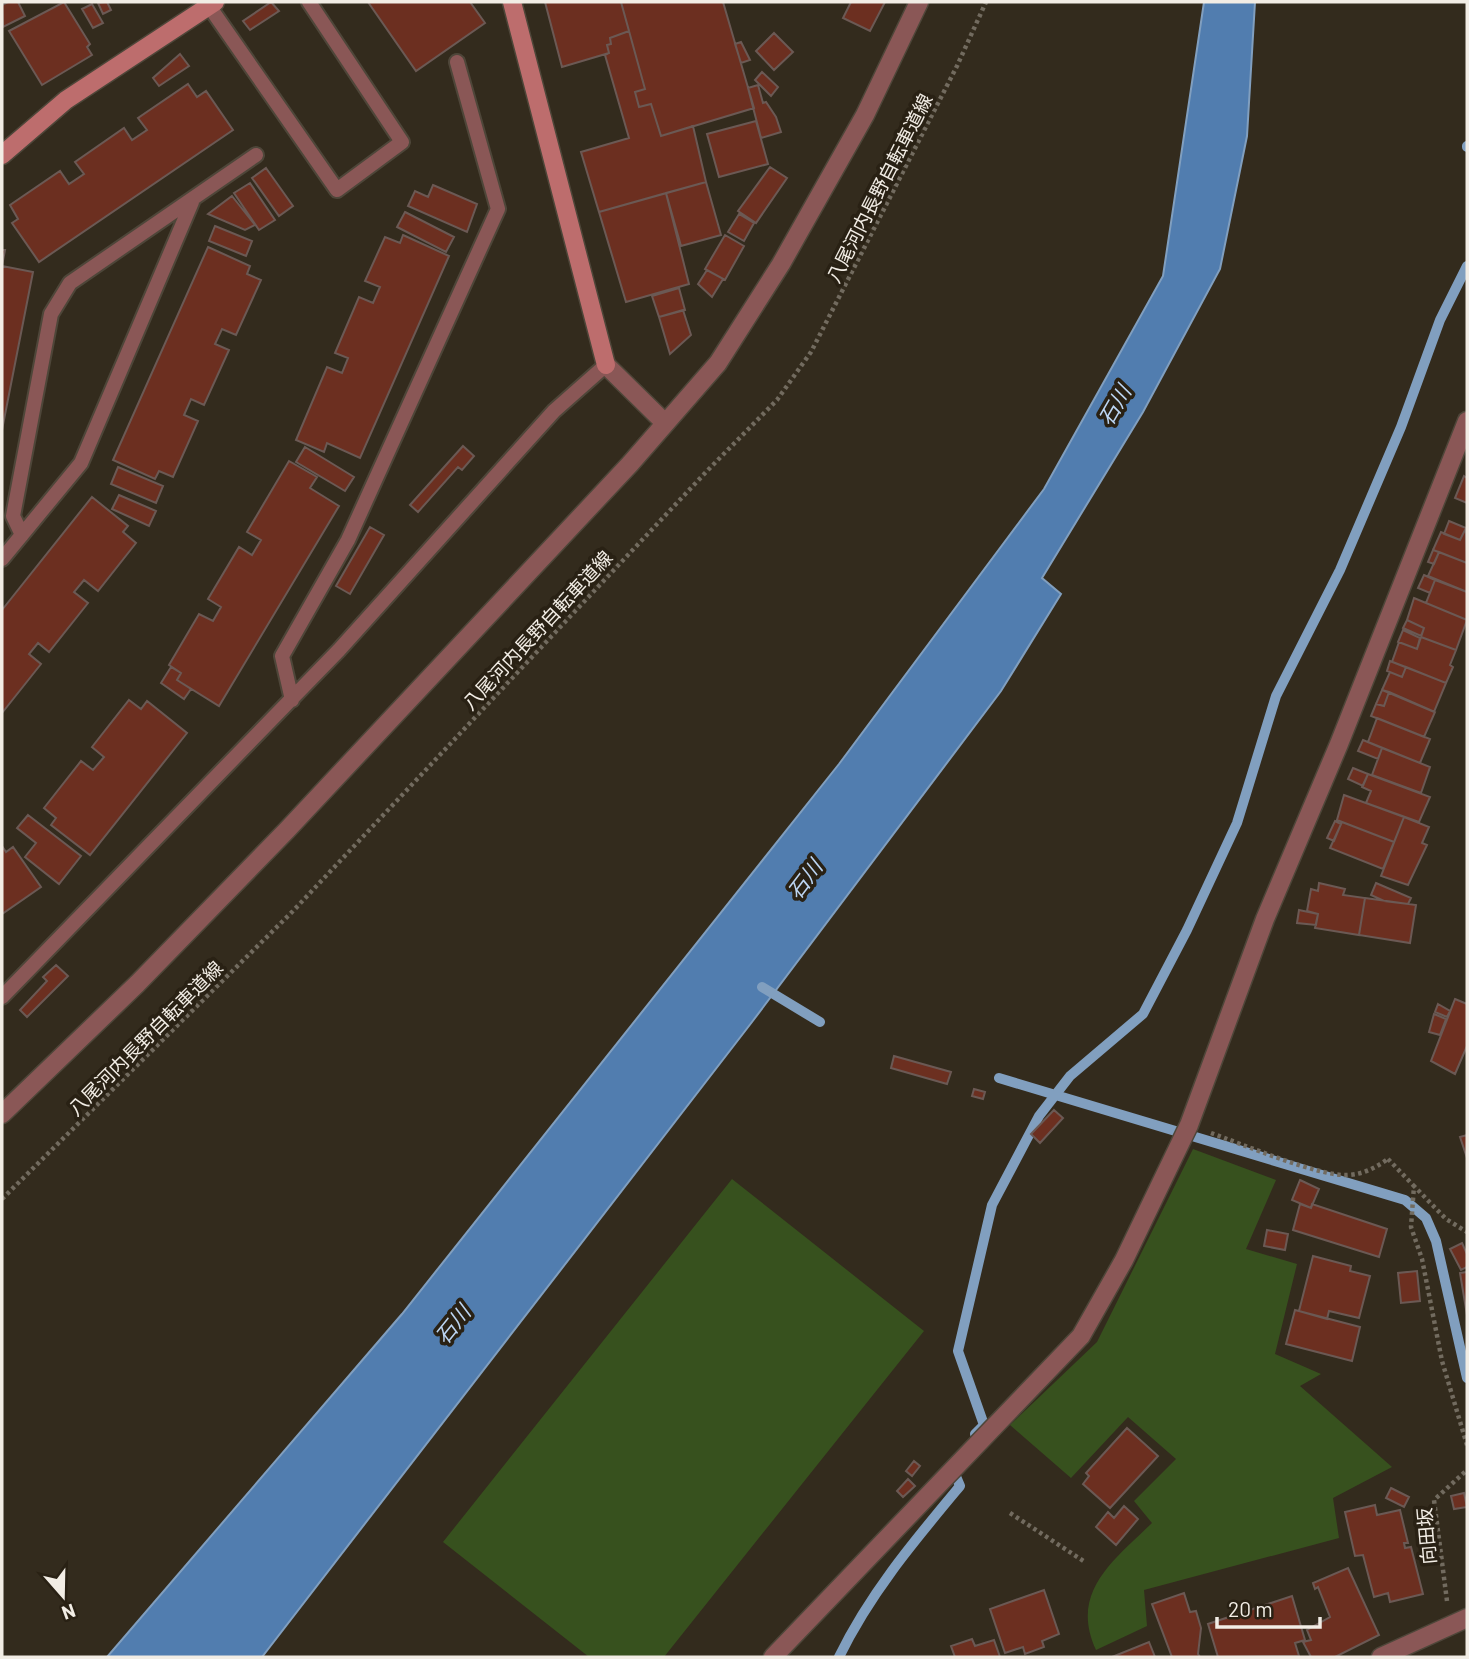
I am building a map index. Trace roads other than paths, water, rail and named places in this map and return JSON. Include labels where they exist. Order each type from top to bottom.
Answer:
[{"type":"street","points":[[512,2],[606,366],[665,423]]},
{"type":"street","points":[[2,1114],[137,984],[287,830],[718,363],[781,264],[865,115],[919,2]]},
{"type":"street","points":[[2,155],[66,100],[212,4]]},
{"type":"street","points":[[774,1657],[1081,1336],[1124,1260],[1189,1125],[1265,919],[1339,744],[1467,421]]},
{"type":"street","points":[[1381,1657],[1467,1618]]},
{"type":"lane","points":[[212,4],[337,190],[402,142],[309,2]]},
{"type":"lane","points":[[292,700],[282,656],[348,540],[498,209],[457,62]]},
{"type":"lane","points":[[22,534],[12,516],[51,314],[70,283],[257,155]]},
{"type":"lane","points":[[2,559],[81,463],[192,201]]},
{"type":"lane","points":[[2,997],[292,700],[554,411],[606,366]]},
{"type":"water","name":"石川","points":[[1204,2],[1255,2],[1247,136],[1220,269],[1143,412],[1042,578],[1061,594],[1001,691],[752,1022],[262,1657],[107,1657],[402,1314],[839,764],[1044,489],[1163,276]]},
{"type":"waterway","points":[[975,1434],[984,1425],[958,1351],[992,1205],[1039,1116],[1070,1076],[1143,1014],[1187,930],[1237,823],[1276,696],[1340,570],[1401,427],[1440,320],[1467,266]]},
{"type":"waterway","points":[[762,987],[820,1022]]},
{"type":"waterway","points":[[999,1078],[1405,1200],[1426,1218],[1436,1241],[1467,1378]]},
{"type":"waterway","points":[[839,1657],[879,1589],[960,1486],[952,1467]]}]
